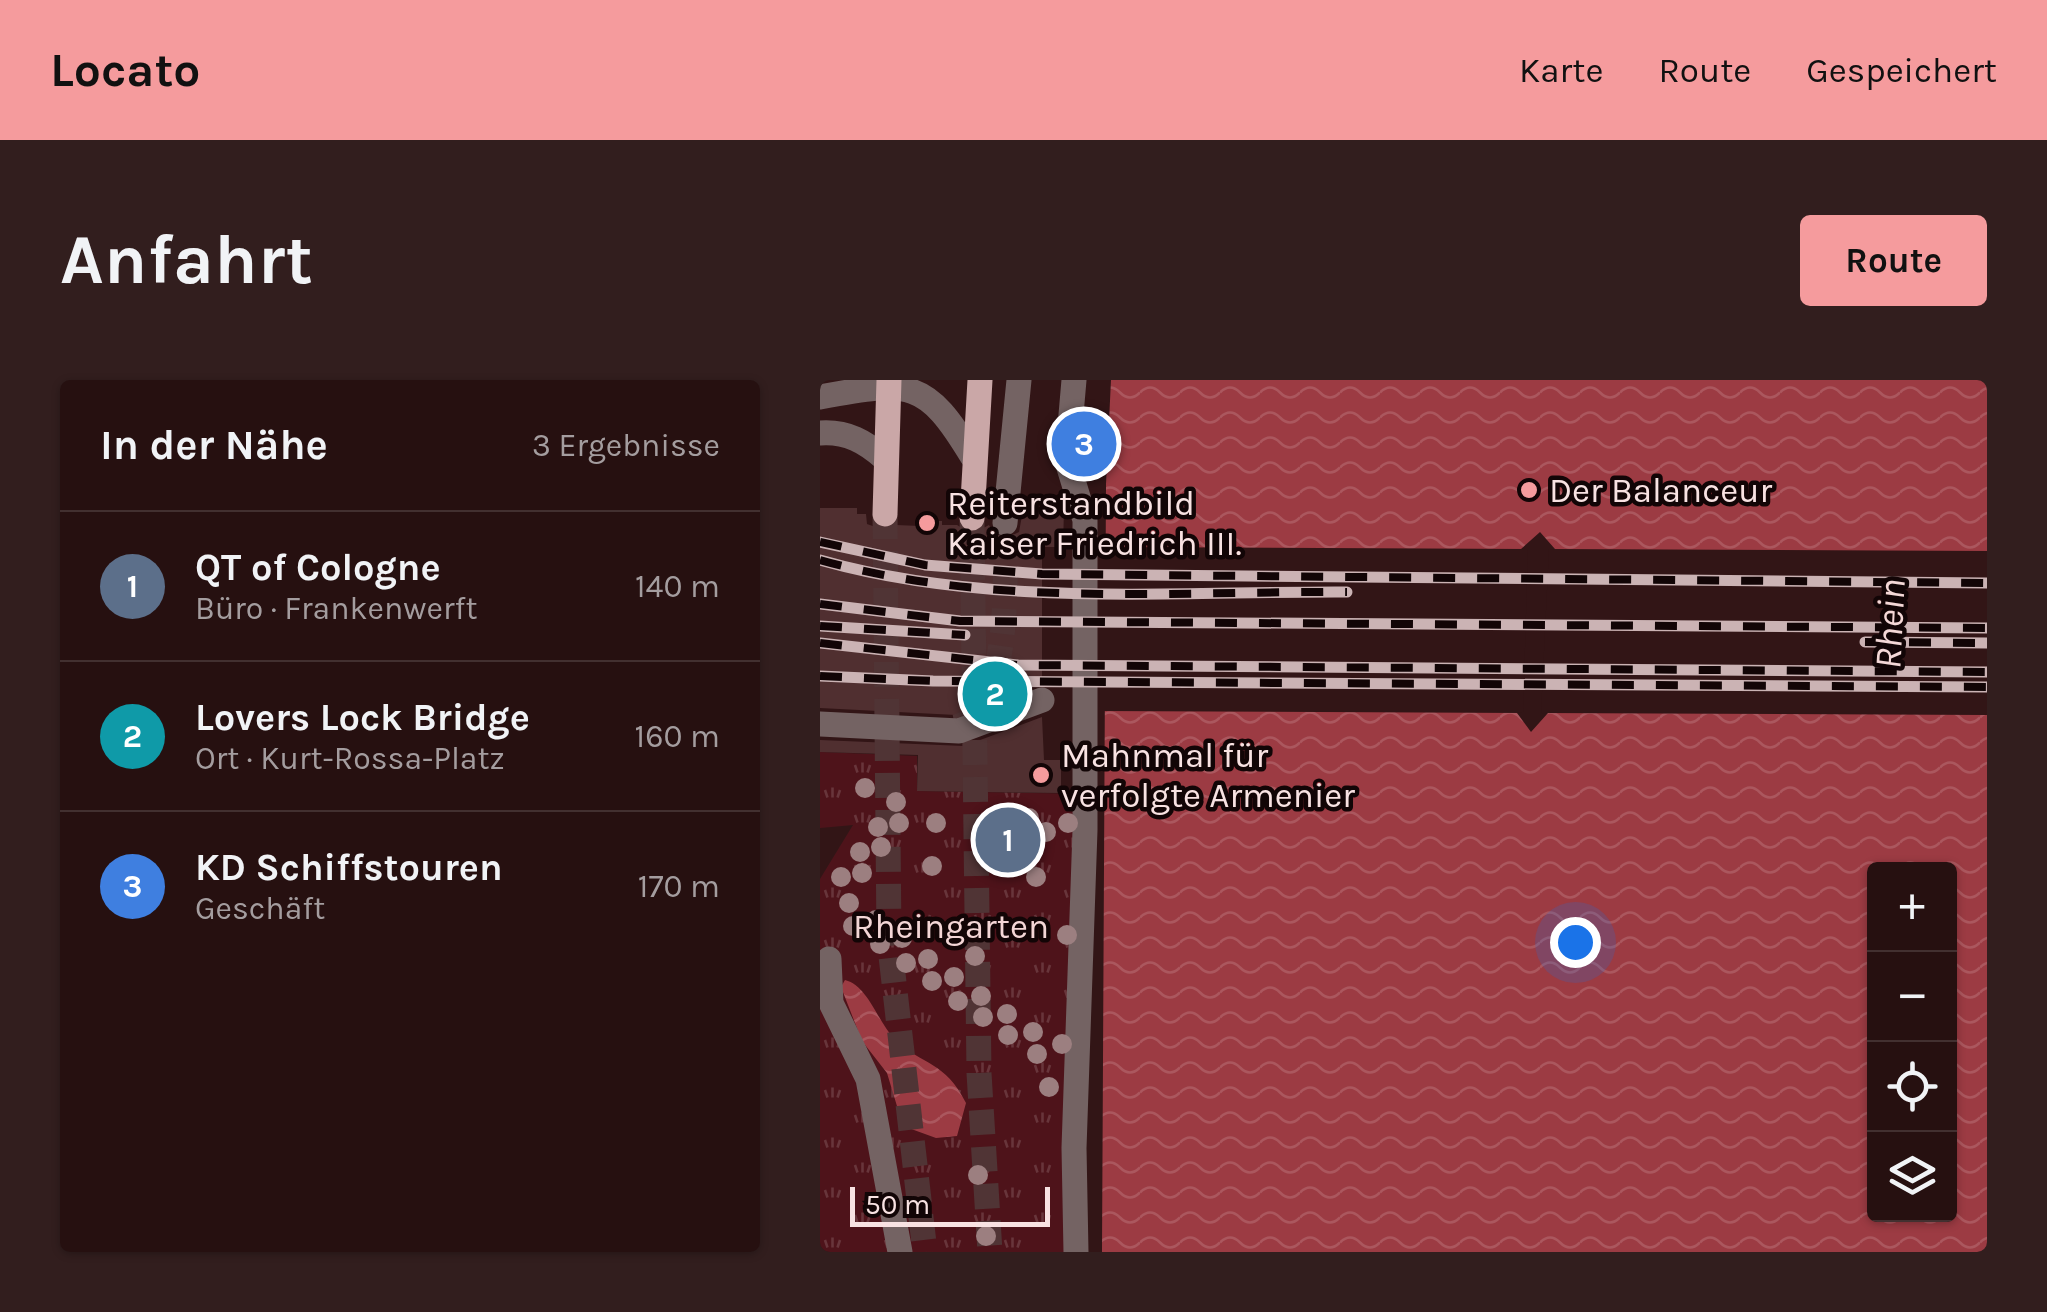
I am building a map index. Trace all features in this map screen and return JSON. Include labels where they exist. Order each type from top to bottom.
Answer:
[{"type":"main road","points":[[885,514],[890,380]]},
{"type":"main road","points":[[972,518],[972,456],[980,380]]},
{"type":"street","points":[[820,387],[825,380]]},
{"type":"street","points":[[820,397],[890,380],[910,382],[933,394],[972,456]]},
{"type":"street","points":[[1005,523],[1019,380]]},
{"type":"street","points":[[1074,380],[1067,461],[1085,520],[1086,800],[1074,1148],[1076,1252]]},
{"type":"street","points":[[820,433],[848,435],[868,444],[885,459]]},
{"type":"street","points":[[820,724],[959,731],[1042,700]]},
{"type":"street","points":[[830,960],[830,1003],[868,1079],[892,1189],[900,1252]]},
{"type":"green space","name":"Rheingarten","points":[[820,752],[917,756],[917,791],[1085,794],[1076,1252],[820,1252],[820,879],[853,825],[820,828]]},
{"type":"water","name":"Rhein","points":[[1111,380],[1987,380],[1987,1252],[1102,1252],[1106,484]],"holes":[[[1540,532],[1555,549],[1548,713],[1531,732],[1517,713],[1521,549]]]},
{"type":"water","points":[[845,980],[867,997],[896,1040],[942,1071],[958,1089],[966,1103],[957,1136],[936,1138],[903,1126],[887,1073],[862,1041],[841,987]]},
{"type":"pier","points":[[1100,547],[1528,549],[1523,713],[1099,711]]},
{"type":"pier","points":[[1549,549],[1987,551],[1987,715],[1541,713]]},
{"type":"building","points":[[820,508],[857,508],[857,514],[866,514],[867,524],[884,530],[896,525],[920,526],[920,521],[942,521],[942,525],[957,525],[972,534],[989,525],[995,536],[1004,539],[1019,532],[1023,510],[1064,509],[1063,547],[1042,547],[1042,684],[956,715],[820,708]]},
{"type":"building","points":[[1042,717],[1044,760],[1061,760],[1061,793],[917,791],[918,755],[820,752],[820,740],[964,746]]},
{"type":"tunnel","points":[[885,514],[889,939],[925,1252]]},
{"type":"tunnel","points":[[972,518],[979,1073],[990,1252]]},
{"type":"tunnel","points":[[955,727],[974,717],[987,697],[996,670],[1002,638],[1005,523]]},
{"type":"railway","points":[[820,542],[925,565],[1042,574],[1987,583]]},
{"type":"railway","points":[[820,560],[884,575],[1015,591],[1347,592]]},
{"type":"railway","points":[[820,604],[960,621],[1987,628]]},
{"type":"railway","points":[[820,626],[965,635]]},
{"type":"railway","points":[[1865,642],[1987,643]]},
{"type":"railway","points":[[820,643],[1018,665],[1987,672]]},
{"type":"railway","points":[[820,676],[933,681],[1987,687]]},
{"type":"place","name":"KD Schiffstouren","points":[[1084,444]]},
{"type":"place","name":"Der Balanceur","points":[[1529,490]]},
{"type":"place","name":"Reiterstandbild Kaiser Friedrich III.","points":[[927,523]]},
{"type":"place","name":"Lovers Lock Bridge","points":[[995,694]]},
{"type":"place","name":"Mahnmal für verfolgte Armenier","points":[[1041,775]]},
{"type":"place","name":"QT of Cologne","points":[[1008,840]]}]
